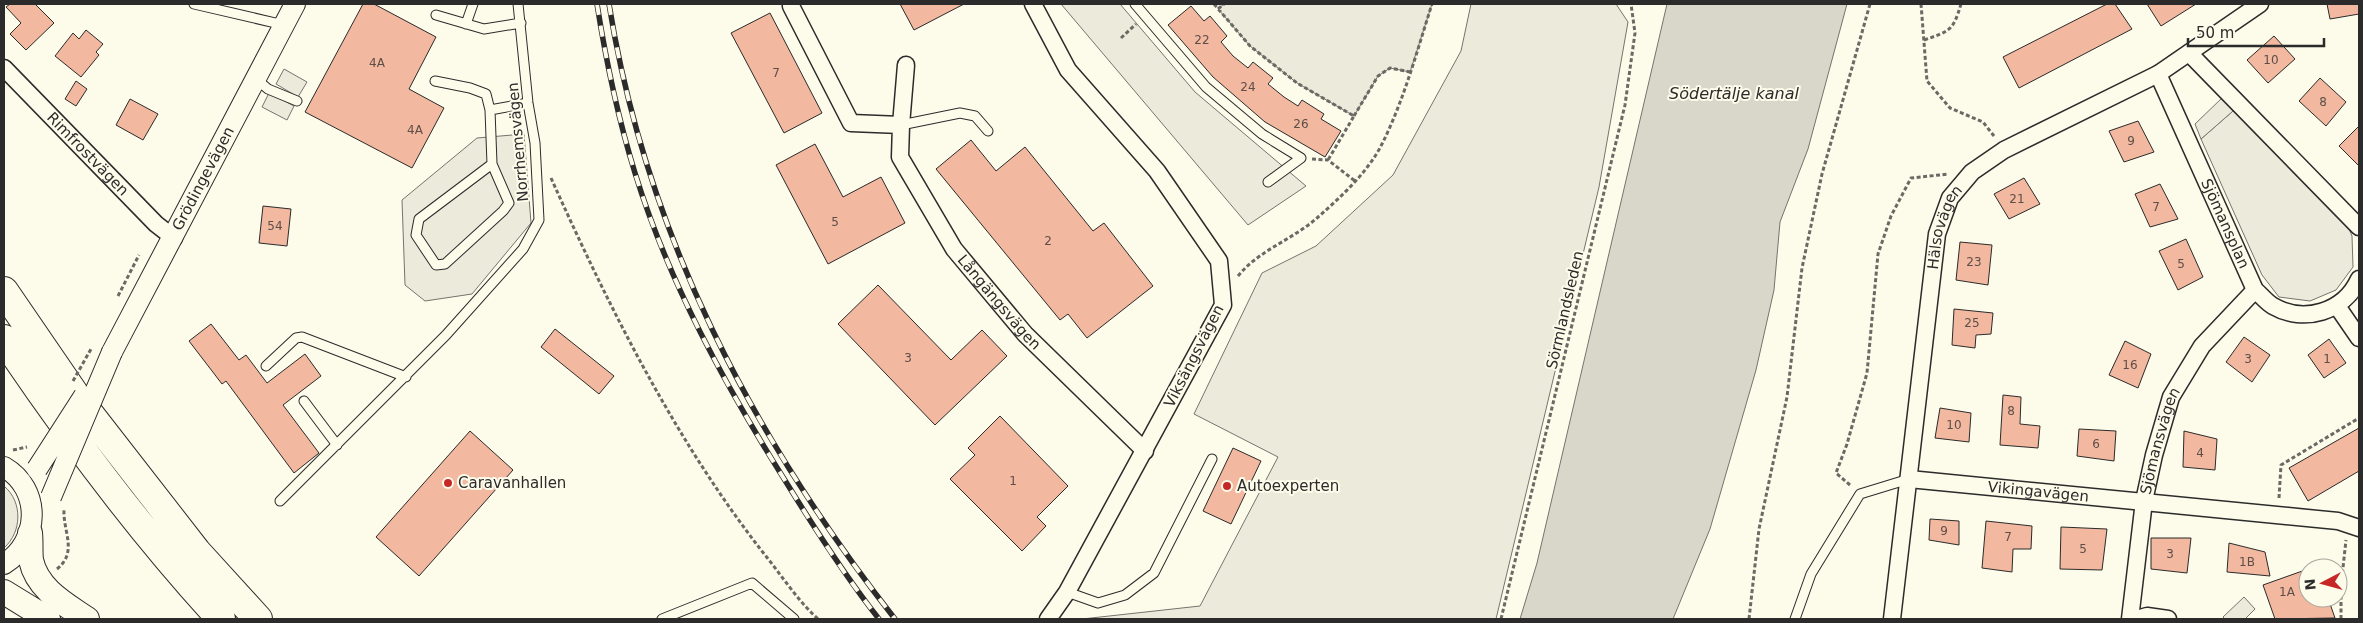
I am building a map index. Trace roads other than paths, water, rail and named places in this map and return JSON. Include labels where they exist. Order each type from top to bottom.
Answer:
[{"type":"highway","points":[[4,290],[78,400],[197,552],[258,619]]},
{"type":"highway","points":[[4,339],[62,424],[174,568],[221,619]]},
{"type":"main road","points":[[31,527],[31,561],[38,578],[52,596],[87,619]]},
{"type":"main road","points":[[4,592],[48,619]]},
{"type":"street","name":"Grödingevägen","points":[[8,463],[37,469],[112,352],[174,238],[295,4]]},
{"type":"street","name":"Viksängsvägen","points":[[1033,4],[1068,70],[1157,171],[1219,261],[1223,305],[1067,592],[1048,619]]},
{"type":"street","name":"Hälsovägen","points":[[1892,619],[1937,234],[1950,198],[1972,172],[2004,150],[2158,74],[2260,4]]},
{"type":"street","points":[[791,6],[851,122],[900,125]]},
{"type":"street","points":[[2189,53],[2359,225]]},
{"type":"street","name":"Långängsvägen","points":[[906,65],[900,125],[900,156],[954,249],[1025,334],[1144,451]]},
{"type":"street","name":"Rimfrostvägen","points":[[4,68],[156,224],[174,238]]},
{"type":"street","name":"Sjömansplan","points":[[2158,74],[2255,290],[2272,305],[2293,314],[2315,314],[2337,306],[2354,290],[2359,279]]},
{"type":"street","name":"Sjömansvägen","points":[[2130,619],[2144,501],[2154,455],[2171,397],[2202,346],[2255,290]]},
{"type":"street","points":[[2337,306],[2359,338]]},
{"type":"street","name":"Grödingevägen","points":[[4,564],[19,552],[31,527],[52,497],[112,352]]},
{"type":"street","points":[[8,463],[28,494],[31,503],[31,527]]},
{"type":"street","name":"Vikingavägen","points":[[1909,479],[2338,521],[2355,526]]},
{"type":"street","points":[[2137,619],[2148,616],[2168,619]]},
{"type":"lane","points":[[194,4],[284,25]]},
{"type":"lane","points":[[466,24],[474,4]]},
{"type":"lane","name":"Norrhemsvägen","points":[[280,502],[406,378],[446,335],[523,250],[539,220],[535,143],[528,103],[518,4]]},
{"type":"lane","points":[[1135,4],[1206,87],[1262,134],[1301,158],[1268,182]]},
{"type":"lane","points":[[436,15],[484,29],[521,23]]},
{"type":"lane","points":[[256,79],[268,89],[297,101]]},
{"type":"lane","points":[[435,82],[470,88],[486,94],[490,110],[492,164],[510,203],[445,264],[436,265],[416,235],[419,219],[492,164]]},
{"type":"lane","points":[[490,110],[528,103]]},
{"type":"lane","points":[[900,125],[960,113],[975,116],[988,131]]},
{"type":"lane","points":[[266,366],[296,338],[302,336],[406,378]]},
{"type":"lane","points":[[304,401],[337,445]]},
{"type":"lane","points":[[1067,592],[1098,603],[1125,595],[1154,573],[1212,459]]},
{"type":"lane","name":"Vikingavägen","points":[[1795,619],[1811,574],[1860,494],[1909,479]]},
{"type":"lane","points":[[662,619],[752,583],[794,619]]},
{"type":"water","name":"Södertälje kanal","points":[[1667,4],[1847,4],[1808,149],[1780,222],[1774,290],[1756,370],[1710,529],[1673,619],[1520,619],[1537,563]]},
{"type":"railway","points":[[597,4],[613,89],[635,173],[664,254],[682,294],[720,371],[763,445],[831,552],[879,619]]},
{"type":"railway","points":[[609,4],[626,89],[649,172],[678,252],[712,330],[751,405],[795,478],[843,550],[895,619]]},
{"type":"place","name":"Caravanhallen","points":[[448,483]]},
{"type":"place","name":"Autoexperten","points":[[1227,486]]}]
